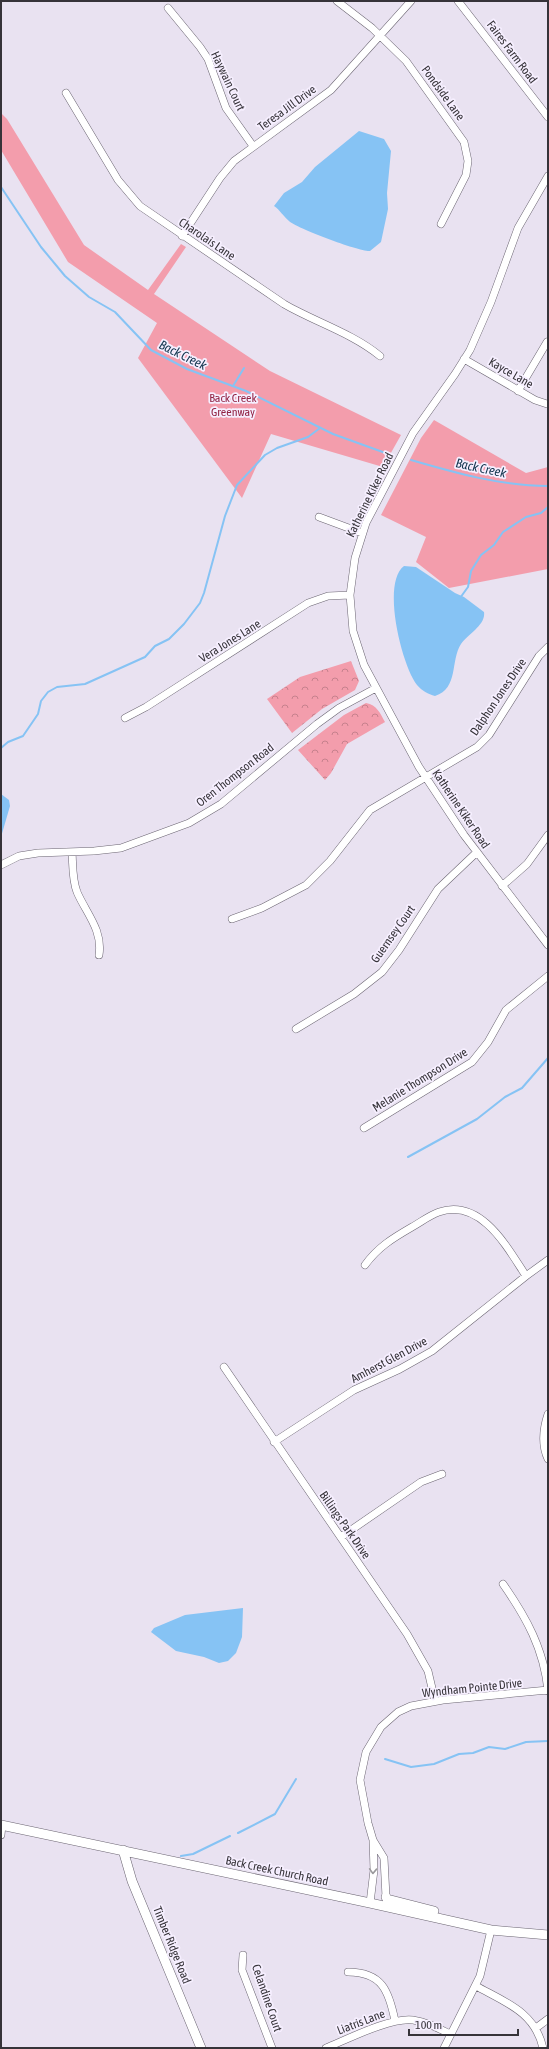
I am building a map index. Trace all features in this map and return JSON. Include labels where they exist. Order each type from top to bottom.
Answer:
[{"type":"street","name":"Pondside Lane","points":[[337,1],[380,36],[406,61],[459,134],[466,147],[468,160],[466,175],[441,224]]},
{"type":"street","name":"Teresa Jill Drive","points":[[182,236],[229,166],[253,146],[331,90],[411,1]]},
{"type":"street","name":"Faires Farm Road","points":[[458,1],[548,117]]},
{"type":"street","name":"Haywain Court","points":[[168,8],[200,47],[212,71],[226,108],[253,146]]},
{"type":"street","name":"Charolais Lane","points":[[66,92],[128,194],[149,214],[284,304],[369,347],[380,356]]},
{"type":"street","name":"Katherine Kiker Road","points":[[548,176],[518,228],[480,329],[464,359],[413,433],[362,533],[355,558],[350,595],[351,619],[358,650],[376,688],[425,777],[453,820],[548,945]]},
{"type":"street","points":[[518,391],[547,342]]},
{"type":"street","name":"Kayce Lane","points":[[464,359],[518,391],[535,400],[547,404]]},
{"type":"street","points":[[319,517],[362,533]]},
{"type":"street","name":"Vera Jones Lane","points":[[125,718],[146,707],[308,603],[328,596],[350,595]]},
{"type":"street","name":"Dalphon Jones Drive","points":[[232,919],[262,908],[306,885],[330,861],[370,810],[472,751],[486,738],[539,656],[548,647]]},
{"type":"street","name":"Oren Thompson Road","points":[[1,865],[26,854],[94,851],[129,845],[189,823],[206,814],[339,708],[376,688]]},
{"type":"street","points":[[502,886],[527,864],[548,835]]},
{"type":"street","points":[[72,852],[74,881],[99,933],[101,945],[99,955]]},
{"type":"street","name":"Guernsey Court","points":[[296,1029],[354,994],[382,972],[399,950],[438,889],[477,852]]},
{"type":"street","name":"Melanie Thompson Drive","points":[[364,1128],[468,1065],[488,1042],[506,1010],[548,976]]},
{"type":"street","points":[[366,1265],[375,1251],[407,1230],[439,1212],[457,1210],[474,1214],[486,1222],[511,1252],[526,1276]]},
{"type":"street","name":"Amherst Glen Drive","points":[[274,1442],[354,1390],[400,1369],[432,1351],[548,1260]]},
{"type":"street","name":"Billings Park Drive","points":[[224,1368],[423,1659],[431,1682],[435,1701]]},
{"type":"street","points":[[548,1414],[543,1430],[545,1451],[548,1459]]},
{"type":"street","points":[[341,1537],[421,1482],[442,1474]]},
{"type":"street","points":[[503,1584],[531,1628],[539,1648],[546,1674],[548,1690]]},
{"type":"street","name":"Wyndham Pointe Drive","points":[[386,1896],[384,1858],[373,1840],[364,1810],[360,1780],[366,1752],[381,1727],[398,1712],[411,1706],[435,1701],[548,1690]]},
{"type":"street","points":[[1,1836],[2,1825]]},
{"type":"street","name":"Back Creek Church Road","points":[[2,1825],[491,1930],[548,1935]]},
{"type":"street","name":"Wyndham Pointe Drive","points":[[370,1903],[374,1870],[373,1840]]},
{"type":"street","name":"Timber Ridge Road","points":[[123,1850],[132,1881],[201,2048]]},
{"type":"street","points":[[386,1896],[387,1899],[453,1915],[466,1924]]},
{"type":"street","points":[[444,2048],[476,1986],[483,1967],[491,1930]]},
{"type":"street","name":"Celandine Court","points":[[243,1955],[242,1970],[272,2048]]},
{"type":"street","points":[[348,1972],[361,1972],[372,1976],[379,1981],[390,1998],[395,2021]]},
{"type":"street","points":[[476,1986],[517,2008],[526,2015],[536,2028],[543,2048]]},
{"type":"street","points":[[536,2028],[548,2019]]},
{"type":"street","name":"Liatris Lane","points":[[326,2048],[395,2021],[412,2020],[422,2022],[450,2034]]},
{"type":"green space","name":"Back Creek Greenway","points":[[1,113],[7,119],[84,245],[148,290],[181,244],[186,247],[154,294],[270,371],[401,435],[383,467],[271,434],[242,498],[138,358],[157,323],[68,262],[1,150]]},
{"type":"green space","points":[[434,420],[526,473],[548,467],[548,569],[449,588],[416,562],[426,537],[381,515],[421,438]]},
{"type":"green space","points":[[351,661],[359,681],[355,690],[322,709],[292,733],[267,699],[300,677]]},
{"type":"green space","points":[[366,703],[376,708],[385,722],[347,744],[331,773],[325,780],[298,750],[344,715]]},
{"type":"water","points":[[359,131],[384,139],[391,151],[387,193],[388,209],[381,242],[370,251],[354,248],[303,229],[289,221],[274,206],[284,193],[302,182],[315,167]]},
{"type":"water","points":[[404,566],[416,567],[455,593],[464,597],[484,612],[482,621],[461,644],[448,687],[443,692],[435,696],[425,692],[417,685],[405,661],[400,643],[396,625],[394,589],[397,575]]},
{"type":"water","points":[[1,794],[9,800],[10,806],[1,837]]},
{"type":"water","points":[[243,1608],[242,1637],[236,1653],[228,1661],[219,1663],[204,1657],[176,1651],[151,1632],[154,1628],[185,1615]]},
{"type":"waterway","name":"Back Creek","points":[[1,187],[41,247],[65,276],[89,297],[115,312],[151,350],[187,369],[246,391],[333,434],[391,455]]},
{"type":"waterway","points":[[233,386],[244,368]]},
{"type":"waterway","points":[[1,748],[8,742],[23,736],[38,714],[41,701],[48,692],[57,687],[85,684],[145,657],[155,646],[169,639],[184,624],[200,603],[204,593],[225,516],[237,485],[265,455],[277,448],[308,437],[320,428]]},
{"type":"waterway","name":"Back Creek","points":[[411,460],[479,478],[513,484],[548,486]]},
{"type":"waterway","points":[[460,598],[468,587],[471,571],[481,555],[494,545],[503,532],[526,517],[541,513],[548,507]]},
{"type":"waterway","points":[[408,1157],[477,1119],[505,1097],[522,1088],[548,1058]]},
{"type":"waterway","points":[[385,1759],[411,1767],[434,1764],[459,1754],[473,1753],[489,1747],[505,1749],[526,1742],[548,1741]]},
{"type":"waterway","points":[[238,1833],[275,1814],[296,1779]]},
{"type":"waterway","points":[[181,1856],[193,1854],[230,1836]]}]
